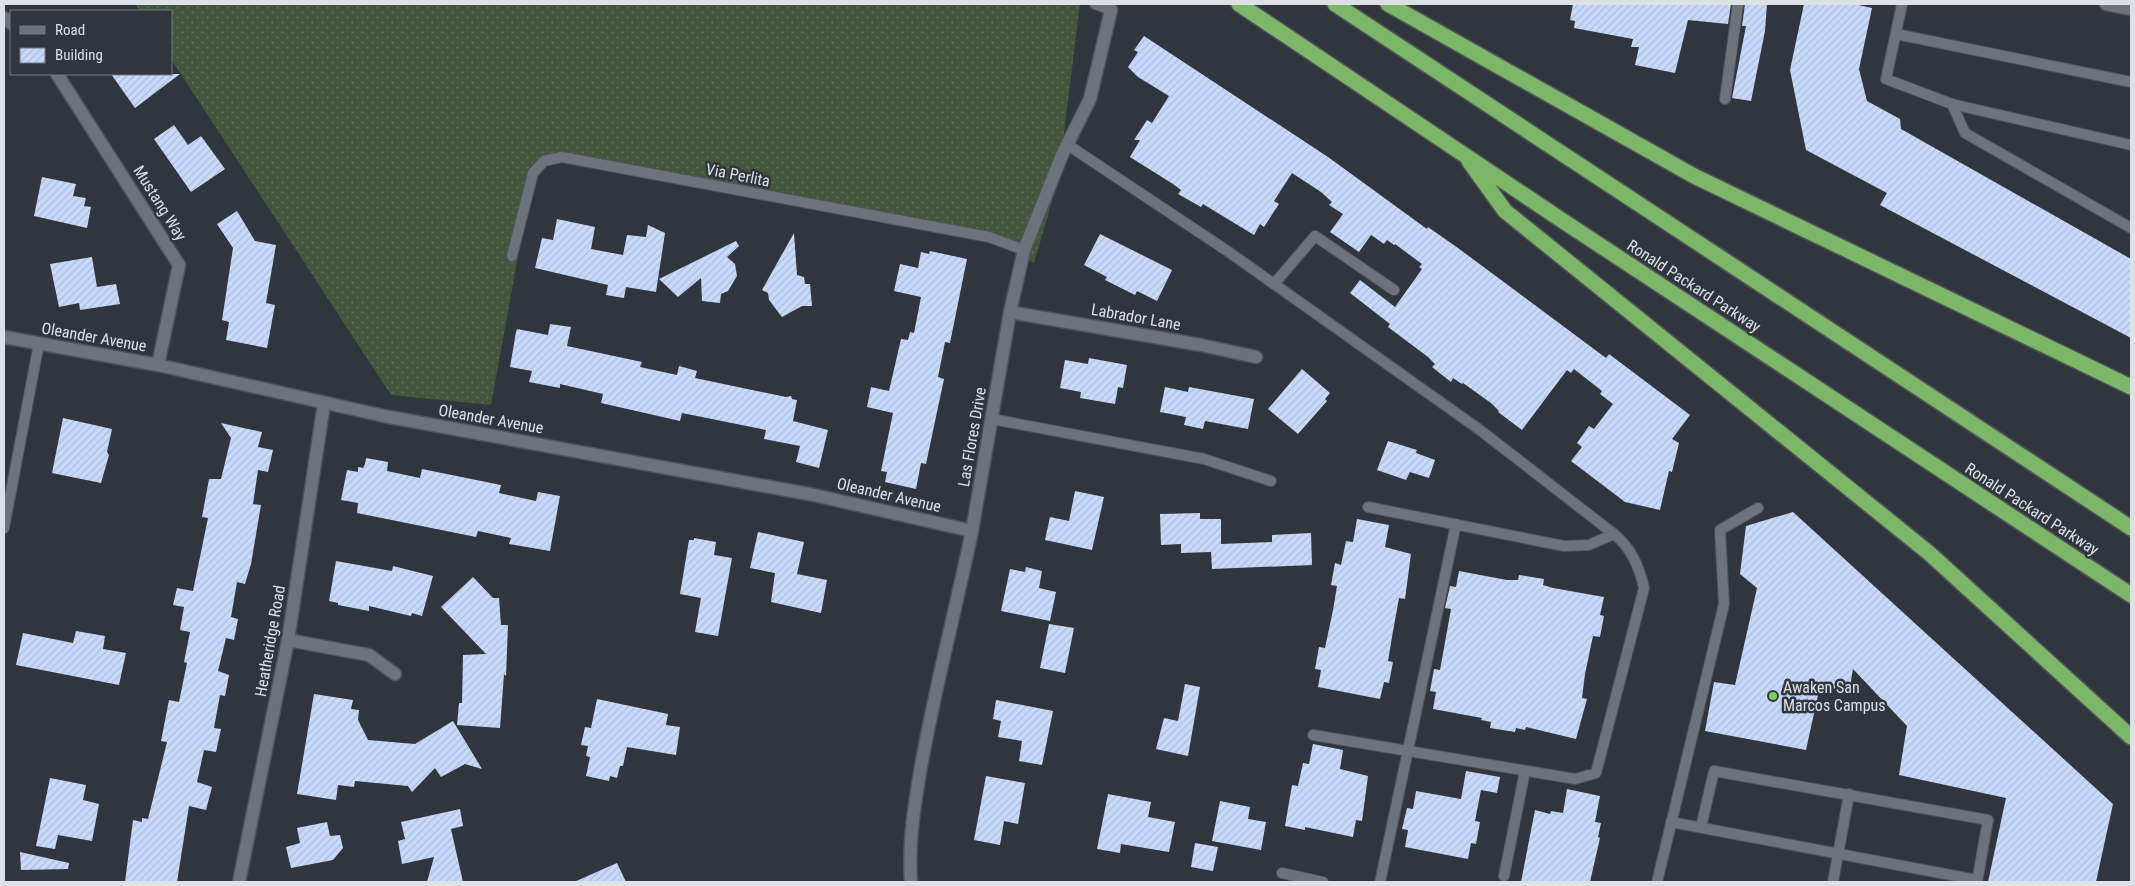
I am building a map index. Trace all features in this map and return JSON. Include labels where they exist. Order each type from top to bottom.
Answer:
[{"type":"highway","name":"Ronald Packard Parkway","points":[[1238,4],[1462,151],[1563,221],[2131,595]]},
{"type":"highway","points":[[1335,4],[2131,528]]},
{"type":"highway","points":[[1388,4],[1694,176],[2131,387]]},
{"type":"highway","points":[[1462,151],[1505,211],[1929,553],[2131,736]]},
{"type":"street","points":[[2113,4],[2131,9]]},
{"type":"street","name":"Las Flores Drive","points":[[911,882],[912,829],[933,698],[959,596],[1010,312],[1024,250],[1062,155],[1090,99],[1111,10]]},
{"type":"street","name":"Mustang Way","points":[[58,75],[179,265],[158,365]]},
{"type":"street","name":"Labrador Lane","points":[[1010,312],[1201,345],[1256,357]]},
{"type":"street","name":"Oleander Avenue","points":[[4,337],[158,365],[324,404],[814,495],[972,531]]},
{"type":"street","name":"Heatheridge Road","points":[[239,882],[288,640],[324,404]]},
{"type":"street","points":[[288,640],[370,655],[395,674]]},
{"type":"lane","points":[[1096,4],[1111,10]]},
{"type":"lane","points":[[1725,99],[1738,4]]},
{"type":"lane","points":[[1902,4],[1886,79],[1952,104],[2131,145]]},
{"type":"lane","points":[[1896,34],[2131,82]]},
{"type":"lane","points":[[1952,104],[1965,133],[2131,228]]},
{"type":"lane","points":[[1068,145],[1274,284],[1480,430],[1614,534],[1625,544],[1640,569],[1644,588],[1596,774],[1575,780],[1313,735]]},
{"type":"lane","name":"Via Perlita","points":[[512,256],[533,173],[544,161],[562,157],[989,237],[1024,250]]},
{"type":"lane","points":[[1274,284],[1315,236],[1394,290]]},
{"type":"lane","points":[[4,528],[39,343]]},
{"type":"lane","points":[[992,419],[1204,459],[1271,481]]},
{"type":"lane","points":[[1368,507],[1564,546],[1589,544],[1614,534]]},
{"type":"lane","points":[[1657,882],[1724,604],[1720,530],[1758,508]]},
{"type":"lane","points":[[1380,882],[1456,524]]},
{"type":"lane","points":[[1504,876],[1525,771]]},
{"type":"lane","points":[[1671,822],[1977,881],[1988,820],[1714,771],[1701,827]]},
{"type":"lane","points":[[1832,882],[1849,794]]},
{"type":"lane","points":[[1282,873],[1323,882]]},
{"type":"green space","points":[[135,4],[1080,4],[1058,181],[1034,263],[989,237],[562,157],[533,174],[491,405],[391,395],[172,61],[172,10],[139,10]]},
{"type":"building","points":[[1573,4],[1731,4],[1728,24],[1688,20],[1675,73],[1635,65],[1639,47],[1631,47],[1633,39],[1574,28],[1575,21],[1570,20]]},
{"type":"building","points":[[1745,4],[1767,4],[1765,31],[1751,101],[1732,98],[1746,26],[1742,26]]},
{"type":"building","points":[[1804,4],[1854,4],[1872,8],[1859,69],[1867,101],[1900,119],[1901,129],[2131,259],[2131,338],[1880,205],[1887,193],[1806,150],[1790,70]]},
{"type":"building","points":[[1144,36],[1328,157],[1427,229],[1428,227],[1458,248],[1606,358],[1609,354],[1690,415],[1672,439],[1679,443],[1672,472],[1669,471],[1660,510],[1625,502],[1571,461],[1582,447],[1577,443],[1589,426],[1594,429],[1613,404],[1600,394],[1602,391],[1574,369],[1571,373],[1567,370],[1522,430],[1498,412],[1491,403],[1463,383],[1453,378],[1451,382],[1432,367],[1435,364],[1428,357],[1388,327],[1390,324],[1350,293],[1360,280],[1395,307],[1422,269],[1419,267],[1422,264],[1387,240],[1384,244],[1371,235],[1359,252],[1330,232],[1343,214],[1329,205],[1332,202],[1321,192],[1292,173],[1274,201],[1279,204],[1264,227],[1260,224],[1254,235],[1203,204],[1201,207],[1178,194],[1181,190],[1130,157],[1140,140],[1134,140],[1147,120],[1152,123],[1169,96],[1138,77],[1128,67],[1138,52],[1134,50]]},
{"type":"building","points":[[180,74],[135,108],[112,75]]},
{"type":"building","points":[[174,125],[188,145],[201,136],[225,169],[191,192],[154,139]]},
{"type":"building","points":[[42,177],[76,184],[73,196],[86,198],[84,206],[91,207],[87,228],[34,216]]},
{"type":"building","points":[[237,211],[255,241],[276,245],[266,303],[275,305],[267,348],[226,340],[229,322],[222,320],[233,248],[217,224]]},
{"type":"building","points":[[557,219],[595,227],[591,249],[623,255],[627,235],[646,237],[648,225],[665,233],[656,292],[626,287],[624,298],[606,295],[608,285],[535,268],[542,238],[553,240]]},
{"type":"building","points":[[794,233],[797,275],[804,277],[805,284],[810,284],[812,306],[802,306],[782,317],[769,300],[768,293],[762,290]]},
{"type":"building","points":[[1100,234],[1172,270],[1157,301],[1137,291],[1135,295],[1105,280],[1107,277],[1084,265]]},
{"type":"building","points":[[736,241],[739,246],[727,257],[735,264],[737,276],[728,291],[721,294],[720,303],[702,301],[701,278],[678,297],[659,279]]},
{"type":"building","points":[[930,251],[967,259],[950,343],[945,342],[938,377],[944,379],[926,464],[921,463],[916,489],[885,482],[887,472],[881,471],[893,413],[867,407],[871,387],[889,391],[901,339],[908,340],[910,332],[914,333],[921,297],[894,291],[900,264],[918,268],[921,252],[929,254]]},
{"type":"building","points":[[92,257],[97,287],[116,284],[120,304],[80,310],[79,303],[59,307],[50,264]]},
{"type":"building","points":[[550,324],[571,327],[567,346],[642,362],[640,367],[677,375],[679,366],[697,371],[695,378],[786,397],[791,396],[792,399],[797,400],[793,421],[828,430],[819,468],[796,462],[800,446],[764,439],[766,430],[682,413],[680,421],[601,403],[603,394],[560,384],[560,388],[529,382],[532,371],[510,367],[517,329],[548,335]]},
{"type":"building","points":[[1089,358],[1127,365],[1123,388],[1118,387],[1115,404],[1080,398],[1081,392],[1060,388],[1065,360],[1088,364]]},
{"type":"building","points":[[1302,369],[1330,393],[1325,399],[1327,401],[1298,434],[1268,409]]},
{"type":"building","points":[[1165,387],[1188,392],[1189,387],[1254,399],[1248,429],[1205,421],[1203,429],[1184,425],[1186,417],[1160,412]]},
{"type":"building","points":[[63,418],[112,429],[107,452],[109,455],[101,483],[52,473]]},
{"type":"building","points":[[221,423],[262,432],[258,447],[273,450],[268,472],[258,470],[253,504],[261,505],[251,564],[245,584],[237,582],[231,617],[238,619],[234,640],[226,638],[218,671],[229,675],[225,696],[220,695],[214,728],[221,729],[216,752],[204,750],[197,782],[212,787],[206,810],[189,806],[177,882],[125,882],[133,820],[142,822],[142,818],[148,819],[167,742],[161,741],[169,700],[179,702],[187,663],[184,662],[190,632],[180,630],[184,607],[173,605],[177,588],[193,591],[208,518],[202,517],[209,479],[221,479],[231,438]]},
{"type":"building","points":[[1388,441],[1417,450],[1416,453],[1435,460],[1429,478],[1410,472],[1406,480],[1377,470]]},
{"type":"building","points":[[366,458],[388,462],[387,471],[420,478],[422,469],[501,485],[499,493],[536,501],[538,492],[560,496],[550,551],[509,544],[511,538],[478,531],[476,537],[357,513],[358,503],[341,500],[347,470],[358,472],[358,467],[363,468]]},
{"type":"building","points":[[1075,491],[1104,497],[1092,550],[1045,540],[1050,517],[1069,521]]},
{"type":"building","points":[[1793,512],[2113,804],[2096,882],[1988,882],[2006,798],[1899,775],[1907,726],[1853,669],[1849,692],[1820,686],[1806,750],[1705,731],[1714,682],[1735,685],[1757,588],[1740,574],[1746,526]]},
{"type":"building","points":[[1200,513],[1200,519],[1221,519],[1221,544],[1272,542],[1272,535],[1311,533],[1312,565],[1212,569],[1211,552],[1181,553],[1181,544],[1161,545],[1160,514]]},
{"type":"building","points":[[1357,519],[1389,525],[1385,547],[1411,554],[1405,599],[1399,598],[1392,637],[1388,661],[1393,662],[1389,683],[1384,682],[1380,699],[1318,687],[1321,670],[1315,669],[1319,647],[1325,648],[1333,610],[1337,586],[1331,585],[1335,563],[1341,565],[1346,541],[1353,542]]},
{"type":"building","points":[[758,532],[804,542],[797,574],[827,580],[821,613],[771,602],[775,573],[750,568]]},
{"type":"building","points":[[694,538],[716,542],[714,555],[732,558],[718,636],[695,632],[701,598],[680,594],[689,540],[694,540]]},
{"type":"building","points":[[336,561],[392,571],[393,566],[433,576],[422,616],[412,613],[411,616],[369,606],[369,611],[338,605],[338,603],[329,601]]},
{"type":"building","points":[[1026,567],[1042,571],[1039,588],[1056,592],[1050,621],[1001,611],[1010,569],[1025,572]]},
{"type":"building","points":[[1459,571],[1507,580],[1518,580],[1519,575],[1544,579],[1543,585],[1553,588],[1604,597],[1600,615],[1604,616],[1600,637],[1593,636],[1582,698],[1587,699],[1576,739],[1526,727],[1525,730],[1516,728],[1515,732],[1490,728],[1491,722],[1481,720],[1482,718],[1433,709],[1436,692],[1430,691],[1434,669],[1440,670],[1451,609],[1445,608],[1450,586],[1456,587]]},
{"type":"building","points":[[473,577],[493,598],[499,598],[501,625],[508,625],[506,676],[504,674],[500,728],[457,725],[459,703],[462,703],[463,655],[486,654],[441,607]]},
{"type":"building","points":[[1049,624],[1074,628],[1065,673],[1040,668]]},
{"type":"building","points":[[76,631],[105,636],[103,649],[126,653],[119,685],[16,665],[23,633],[73,643]]},
{"type":"building","points":[[1185,684],[1200,687],[1188,756],[1156,749],[1164,718],[1178,721]]},
{"type":"building","points":[[314,694],[353,700],[351,709],[359,710],[358,720],[368,740],[415,744],[453,721],[482,769],[465,764],[441,777],[435,768],[412,792],[408,786],[355,781],[354,787],[338,785],[336,800],[297,794]]},
{"type":"building","points":[[597,699],[668,714],[666,725],[680,727],[676,755],[627,747],[623,766],[620,766],[617,778],[610,776],[609,781],[586,776],[590,757],[586,756],[588,746],[581,745],[585,727],[591,728]]},
{"type":"building","points":[[996,700],[1053,711],[1042,765],[1019,761],[1022,741],[998,737],[1001,721],[993,719]]},
{"type":"building","points":[[1313,744],[1343,750],[1340,769],[1368,776],[1362,821],[1356,820],[1353,837],[1305,827],[1305,830],[1285,826],[1292,785],[1298,786],[1303,763],[1309,764]]},
{"type":"building","points":[[1466,771],[1500,777],[1497,793],[1481,790],[1475,821],[1480,822],[1476,844],[1471,843],[1468,859],[1405,847],[1408,830],[1402,829],[1407,808],[1413,809],[1416,791],[1461,799]]},
{"type":"building","points":[[986,776],[1025,783],[1018,824],[1004,821],[1000,845],[974,840]]},
{"type":"building","points":[[50,778],[86,785],[83,800],[99,804],[92,841],[58,835],[55,849],[36,846]]},
{"type":"building","points":[[1567,789],[1600,796],[1595,822],[1601,823],[1598,837],[1600,838],[1590,882],[1521,882],[1535,810],[1550,814],[1551,811],[1563,813]]},
{"type":"building","points":[[1108,794],[1151,802],[1148,817],[1175,822],[1169,852],[1121,844],[1120,853],[1097,849]]},
{"type":"building","points":[[1220,801],[1250,807],[1248,819],[1266,822],[1261,850],[1212,841]]},
{"type":"building","points":[[460,809],[463,826],[451,829],[463,882],[427,882],[434,857],[402,864],[398,841],[405,839],[401,822]]},
{"type":"building","points":[[327,822],[330,836],[340,835],[343,848],[333,860],[291,868],[286,847],[300,843],[297,828]]},
{"type":"building","points":[[1195,843],[1218,847],[1213,871],[1191,867]]},
{"type":"building","points":[[20,852],[69,863],[68,869],[21,870]]},
{"type":"building","points":[[617,863],[626,882],[574,882]]},
{"type":"place","name":"Awaken San Marcos Campus","points":[[1773,696]]}]
